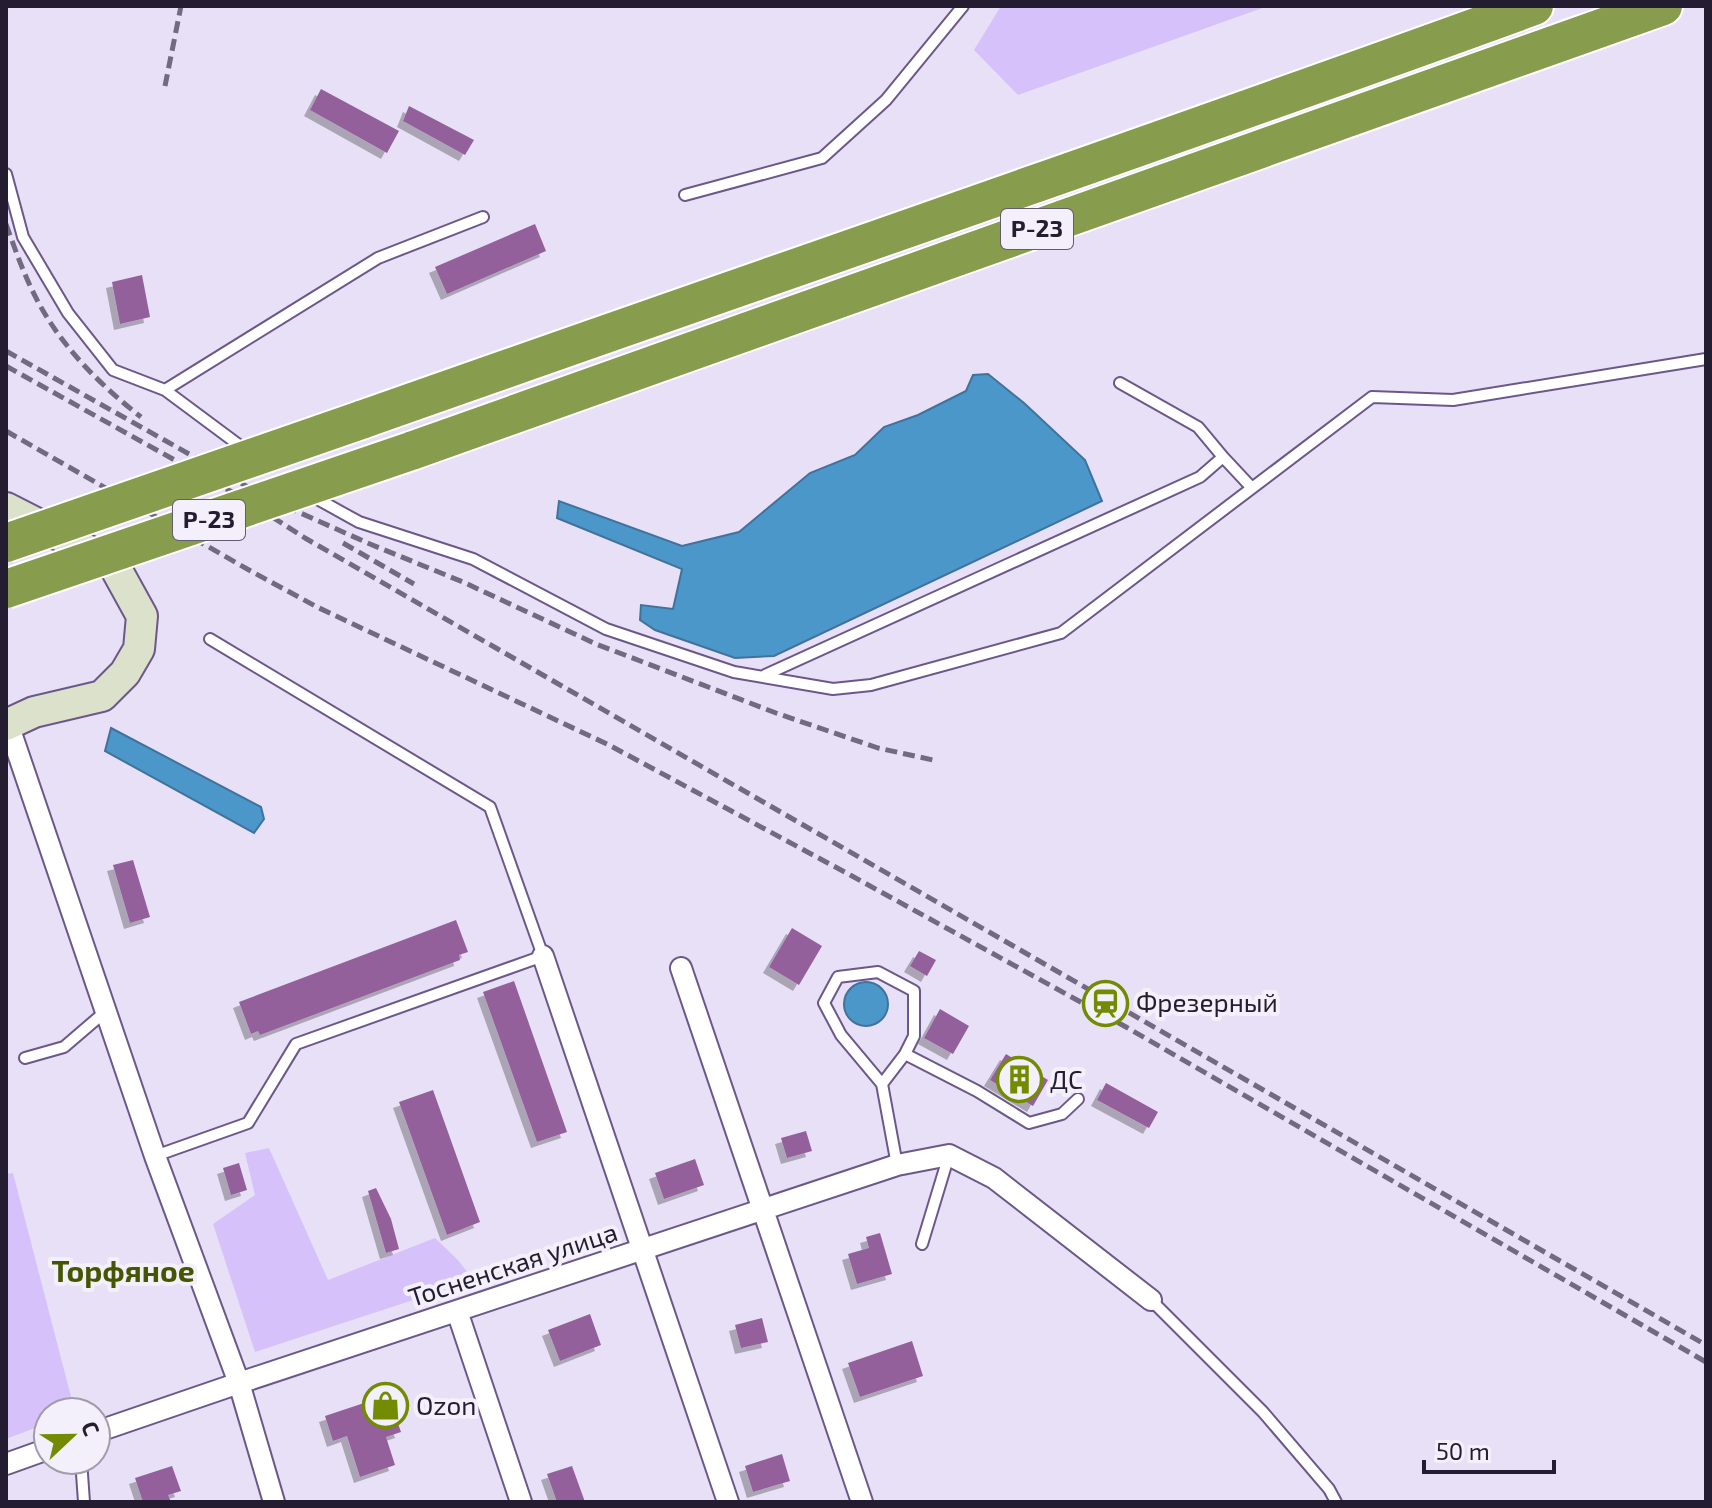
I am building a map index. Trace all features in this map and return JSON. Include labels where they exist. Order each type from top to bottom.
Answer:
[{"type":"highway","name":"Р-23","points":[[6,543],[1013,193],[1534,6]]},
{"type":"highway","name":"Р-23","points":[[6,589],[411,451],[1663,6]]},
{"type":"street","points":[[6,508],[115,567],[142,616],[139,649],[125,673],[102,696],[34,712],[7,724],[155,1156],[239,1383],[274,1502]]},
{"type":"street","points":[[543,956],[728,1502]]},
{"type":"street","points":[[681,968],[862,1502]]},
{"type":"street","points":[[949,1155],[994,1178],[1151,1300]]},
{"type":"street","name":"Тосненская улица","points":[[112,1427],[897,1165],[949,1155]]},
{"type":"street","points":[[457,1311],[521,1502]]},
{"type":"street","points":[[6,1464],[32,1455]]},
{"type":"lane","points":[[685,195],[822,158],[886,100],[963,6]]},
{"type":"lane","points":[[6,174],[23,237],[68,313],[113,370],[165,390],[261,462]]},
{"type":"lane","points":[[165,390],[378,258],[483,217]]},
{"type":"lane","points":[[286,480],[359,522],[473,559],[606,629],[734,672],[833,689],[871,685],[1061,633],[1372,397],[1453,400],[1706,359]]},
{"type":"lane","points":[[1120,383],[1198,427],[1252,488]]},
{"type":"lane","points":[[763,676],[1200,477],[1223,457]]},
{"type":"lane","points":[[155,1156],[248,1123],[296,1044],[543,956],[490,807],[210,639]]},
{"type":"lane","points":[[882,1084],[905,1054],[914,1036],[914,991],[878,972],[838,977],[824,1003],[841,1035],[882,1084],[897,1165]]},
{"type":"lane","points":[[25,1058],[64,1047],[106,1011]]},
{"type":"lane","points":[[905,1054],[977,1091],[1029,1123],[1062,1114],[1078,1099]]},
{"type":"lane","points":[[922,1244],[949,1155]]},
{"type":"lane","points":[[1151,1300],[1263,1412],[1329,1489],[1336,1502]]},
{"type":"lane","points":[[82,1476],[84,1502]]},
{"type":"shaded area","points":[[1001,6],[1268,6],[1018,95],[974,50]]},
{"type":"shaded area","points":[[269,1148],[328,1280],[435,1238],[474,1280],[255,1352],[213,1224],[255,1195],[245,1153]]},
{"type":"shaded area","points":[[13,1173],[71,1396],[32,1396],[32,1429],[6,1439],[6,1174]]},
{"type":"water","points":[[988,374],[1085,460],[1102,501],[774,656],[735,658],[655,630],[640,620],[641,605],[673,609],[682,569],[557,518],[559,501],[682,546],[739,532],[810,473],[855,455],[884,427],[918,415],[966,391],[973,375]]},
{"type":"water","points":[[111,728],[261,807],[264,819],[254,833],[105,751]]},
{"type":"water","points":[[866,982],[882,988],[888,1004],[882,1020],[866,1026],[850,1020],[844,1004],[850,988]]},
{"type":"building","points":[[321,89],[399,131],[387,153],[310,110]]},
{"type":"building","points":[[409,106],[474,140],[465,155],[403,121]]},
{"type":"building","points":[[535,224],[546,251],[447,294],[435,267]]},
{"type":"building","points":[[142,275],[150,317],[120,324],[112,282]]},
{"type":"building","points":[[133,860],[150,917],[130,923],[113,865]]},
{"type":"building","points":[[456,920],[468,952],[459,955],[460,960],[260,1035],[258,1031],[251,1034],[239,1002]]},
{"type":"building","points":[[792,928],[822,946],[799,985],[769,967]]},
{"type":"building","points":[[919,951],[936,960],[927,976],[910,966]]},
{"type":"building","points":[[514,981],[567,1132],[537,1142],[483,992]]},
{"type":"building","points":[[940,1009],[969,1026],[953,1054],[924,1038]]},
{"type":"building","name":"ДС","points":[[1006,1054],[1048,1080],[1033,1106],[990,1080]]},
{"type":"building","points":[[1106,1083],[1158,1112],[1149,1128],[1097,1100]]},
{"type":"building","points":[[433,1090],[480,1222],[447,1235],[399,1102]]},
{"type":"building","points":[[806,1131],[812,1151],[787,1158],[781,1138]]},
{"type":"building","points":[[695,1159],[704,1185],[664,1199],[655,1173]]},
{"type":"building","points":[[239,1163],[247,1190],[231,1195],[223,1168]]},
{"type":"building","points":[[376,1188],[391,1219],[399,1249],[386,1253],[368,1191]]},
{"type":"building","points":[[880,1233],[892,1274],[857,1284],[848,1254],[869,1248],[866,1237]]},
{"type":"building","points":[[590,1314],[601,1345],[560,1361],[548,1330]]},
{"type":"building","points":[[762,1318],[768,1342],[741,1348],[735,1325]]},
{"type":"building","points":[[912,1341],[923,1376],[860,1397],[848,1363]]},
{"type":"building","points":[[388,1395],[401,1432],[386,1437],[395,1465],[360,1477],[347,1436],[333,1441],[325,1416]]},
{"type":"building","points":[[782,1454],[790,1481],[753,1492],[745,1466]]},
{"type":"building","points":[[172,1466],[181,1491],[168,1495],[171,1502],[143,1502],[135,1478]]},
{"type":"building","points":[[572,1466],[585,1502],[557,1502],[547,1474]]},
{"type":"railway","points":[[165,86],[181,6]]},
{"type":"railway","points":[[6,224],[28,281],[54,329],[88,370],[141,417]]},
{"type":"railway","points":[[6,351],[278,504]]},
{"type":"railway","points":[[6,366],[241,497],[305,538],[1706,1345]]},
{"type":"railway","points":[[6,431],[317,607],[609,745],[852,876],[1126,1027],[1706,1362]]},
{"type":"railway","points":[[269,499],[463,582],[596,644],[776,713],[878,748],[933,760]]},
{"type":"railway","points":[[343,543],[414,584]]},
{"type":"place","name":"Фрезерный","points":[[1105,1003]]},
{"type":"place","name":"ДС","points":[[1019,1080]]},
{"type":"place","name":"Ozon","points":[[385,1406]]},
{"type":"district","name":"Торфяное","points":[[123,1272]]}]
